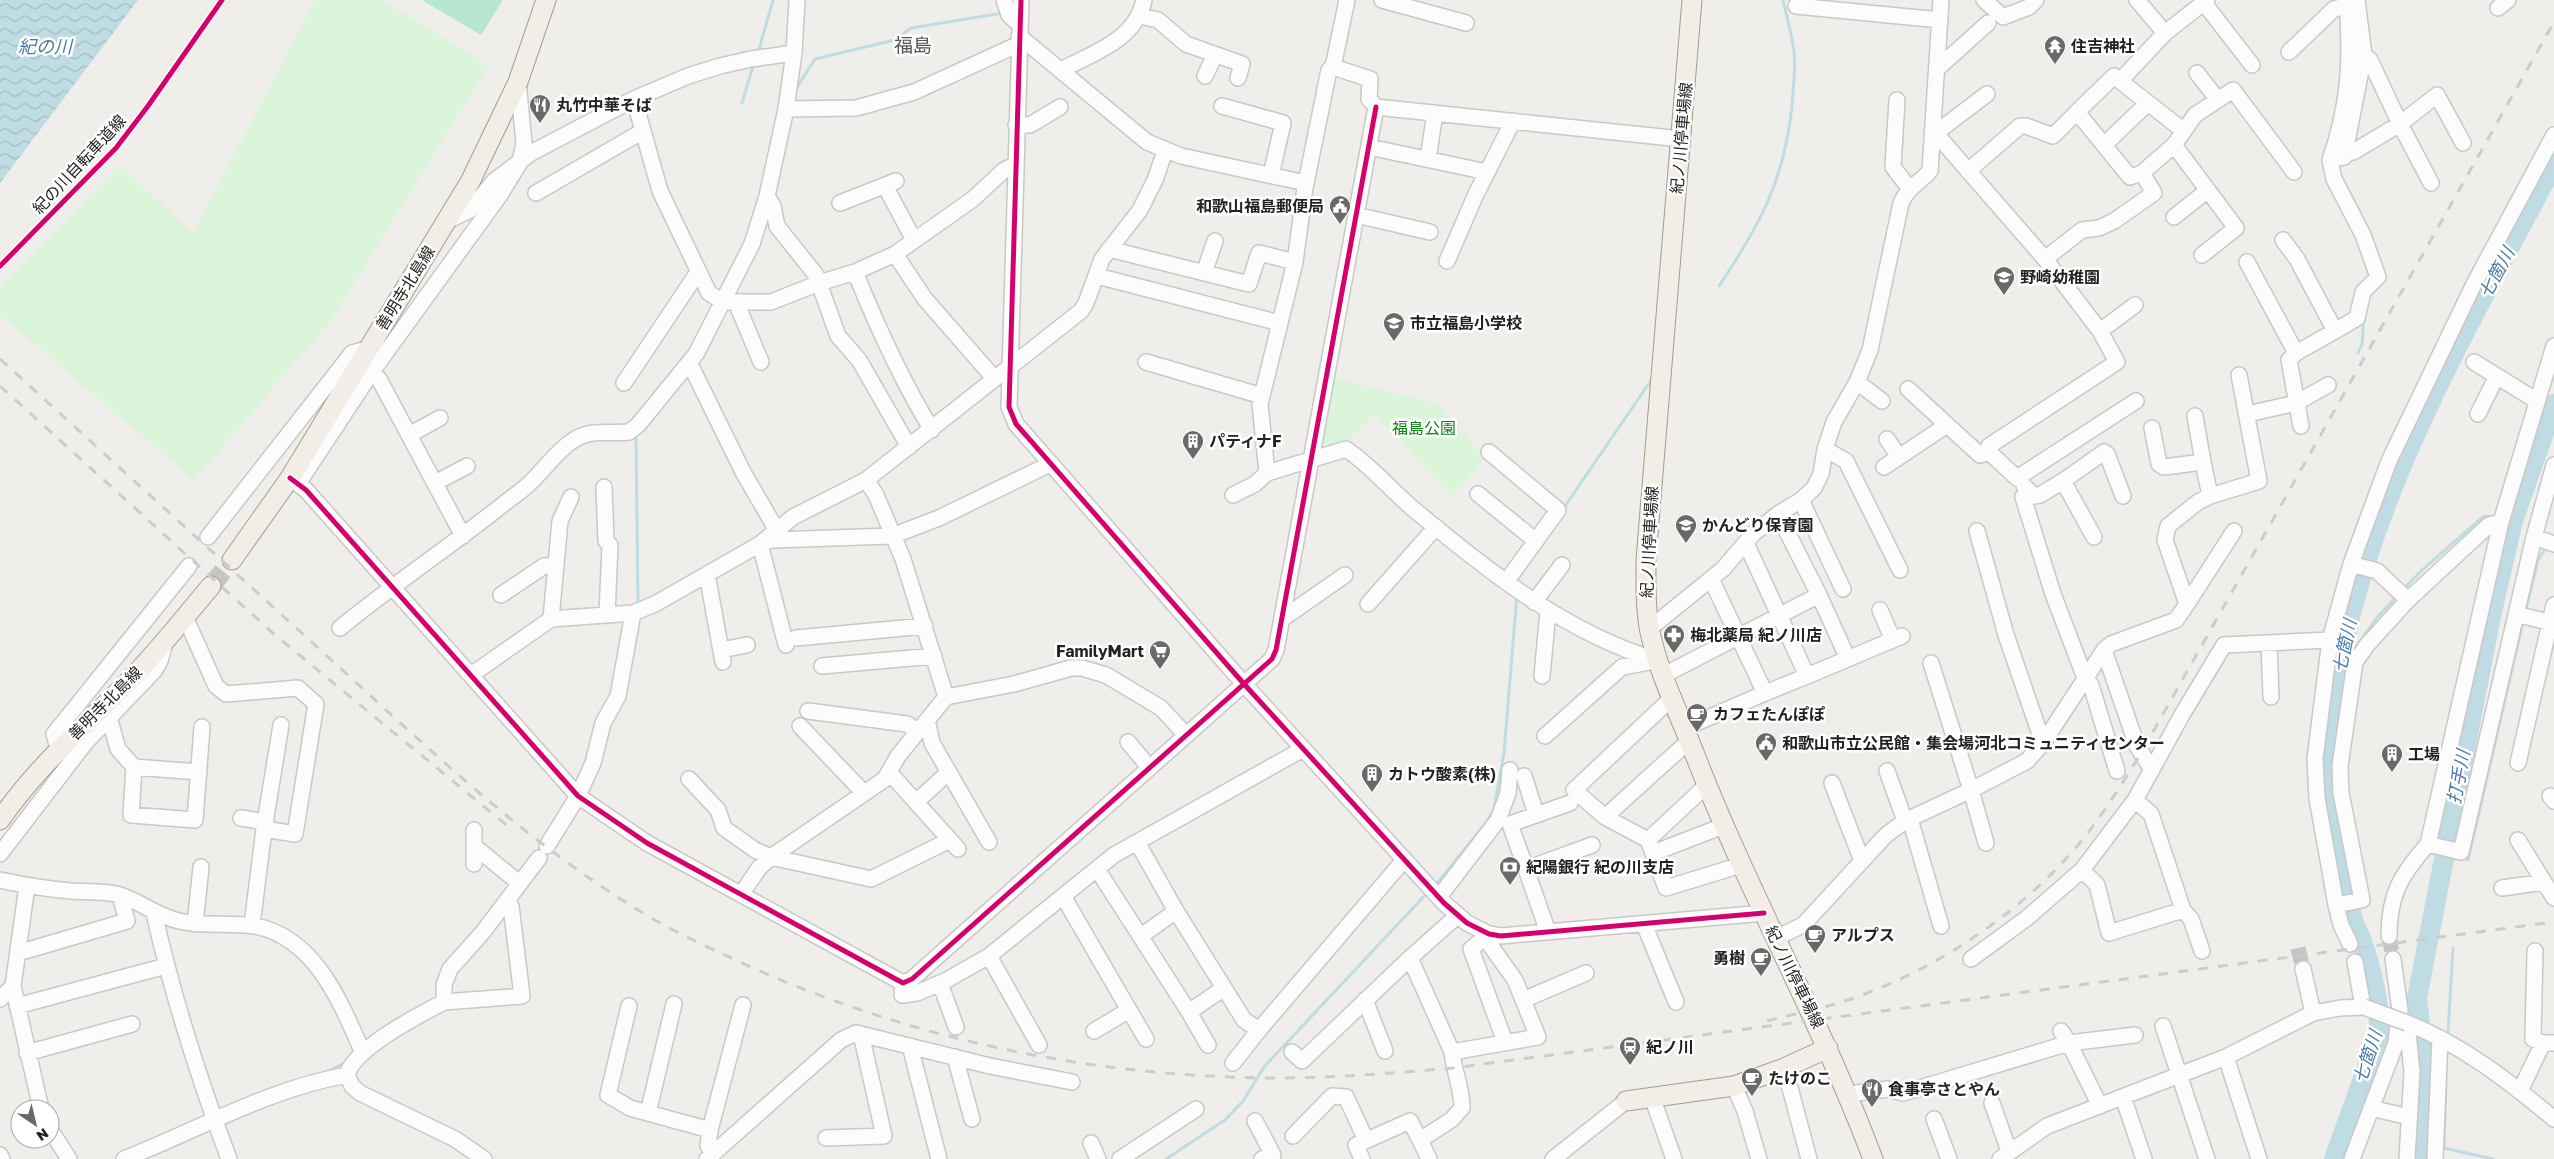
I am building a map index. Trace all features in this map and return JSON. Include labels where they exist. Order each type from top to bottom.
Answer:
[{"type":"main road","name":"善明寺北島線","points":[[232,560],[294,480],[367,349],[470,182],[518,82],[546,0]]},
{"type":"main road","name":"紀ノ川停車場線","points":[[1692,0],[1646,559],[1645,604],[1649,629],[1662,668],[1723,826],[1828,1048],[1873,1159]]},
{"type":"main road","name":"善明寺北島線","points":[[0,820],[26,784],[58,748],[130,680],[211,586]]},
{"type":"main road","points":[[1626,1101],[1734,1086],[1782,1069],[1828,1048]]},
{"type":"street","points":[[340,628],[391,585],[463,536],[531,482],[564,447],[578,437],[597,431],[629,432],[690,364],[729,302],[770,200],[789,109],[798,0]]},
{"type":"street","points":[[1021,0],[1013,22],[1016,125],[1010,414],[1016,424],[1050,464],[1244,684],[1404,860],[1457,916],[1487,936],[1515,980],[1538,1037],[1452,1052]]},
{"type":"street","points":[[1061,70],[1131,29],[1140,16],[1144,0]]},
{"type":"street","points":[[1267,473],[1261,414],[1262,396],[1295,262],[1305,188],[1329,70],[1333,67],[1347,0]]},
{"type":"street","points":[[1382,0],[1466,23]]},
{"type":"street","points":[[1649,629],[1711,579],[1753,534],[1778,514],[1801,500],[1814,488],[1821,474],[1825,449],[1834,422],[1857,382],[1870,350],[1901,203],[1909,188],[1930,171],[1941,0]]},
{"type":"street","points":[[1984,0],[2002,17],[2029,7],[2036,0]]},
{"type":"street","points":[[2137,0],[2165,33]]},
{"type":"street","points":[[2120,81],[2165,33],[2206,1],[2252,65]]},
{"type":"street","points":[[2289,52],[2334,10],[2352,2]]},
{"type":"street","points":[[2301,426],[2289,360],[2296,353],[2357,318],[2363,292],[2378,277],[2363,235],[2334,179],[2356,71],[2364,55],[2364,38],[2352,2]]},
{"type":"street","points":[[2352,2],[2356,71]]},
{"type":"street","points":[[1796,6],[1940,20]]},
{"type":"street","points":[[1140,16],[1158,20],[1186,44],[1242,64],[1238,78]]},
{"type":"street","points":[[789,109],[856,108],[914,92],[1013,22]]},
{"type":"street","points":[[1013,22],[1061,70],[1147,142],[1181,156],[1301,182],[1305,188]]},
{"type":"street","points":[[1938,68],[1988,23]]},
{"type":"street","points":[[447,221],[470,210],[494,181],[531,153],[634,99],[688,76],[756,58],[794,53]]},
{"type":"street","points":[[1205,76],[1215,54]]},
{"type":"street","points":[[2364,55],[2370,60],[2400,124],[2431,183]]},
{"type":"street","points":[[1333,67],[1370,79],[1369,100],[1376,107],[1681,139]]},
{"type":"street","points":[[2197,74],[2218,100]]},
{"type":"street","points":[[1968,172],[2020,126],[2026,126],[2053,136],[2114,76],[2184,131]]},
{"type":"street","points":[[518,82],[524,143],[520,162],[500,194],[449,263],[392,347],[294,480],[391,585],[581,798],[647,843],[742,893],[903,983]]},
{"type":"street","points":[[2077,112],[2130,177],[2142,173],[2174,145],[2195,115],[2233,90],[2294,172]]},
{"type":"street","points":[[1933,135],[1987,94]]},
{"type":"street","points":[[2338,157],[2353,152],[2400,124],[2437,95],[2463,144]]},
{"type":"street","points":[[634,99],[660,191],[709,293],[729,302],[771,302],[819,283],[855,272],[895,254],[973,199],[1003,171],[1014,165]]},
{"type":"street","points":[[1897,100],[1893,167],[1909,188]]},
{"type":"street","points":[[2104,145],[2148,103]]},
{"type":"street","points":[[1222,106],[1283,123],[1271,175]]},
{"type":"street","points":[[1016,125],[1030,125],[1060,107]]},
{"type":"street","points":[[903,983],[912,979],[1272,659],[1276,650],[1282,619],[1376,107]]},
{"type":"street","points":[[1428,160],[1436,113]]},
{"type":"street","points":[[1447,261],[1487,172],[1513,121]]},
{"type":"street","points":[[536,194],[643,131]]},
{"type":"street","points":[[1933,135],[1938,136],[2045,259],[2100,330],[2117,362],[1989,446],[1989,452],[2034,496],[2040,495],[2063,481],[2104,452],[2107,454],[2123,496]]},
{"type":"street","points":[[2350,944],[2336,905],[2317,798],[2315,759],[2330,640],[2351,564],[2388,461],[2474,284],[2554,135]]},
{"type":"street","points":[[2174,145],[2236,228],[2202,255]]},
{"type":"street","points":[[1369,148],[1487,172]]},
{"type":"street","points":[[760,544],[776,529],[810,508],[866,480],[1081,311],[1097,276],[1102,259],[1140,210],[1165,151]]},
{"type":"street","points":[[2045,259],[2082,230],[2098,228],[2114,221],[2154,193],[2142,173]]},
{"type":"street","points":[[840,204],[891,183],[914,240]]},
{"type":"street","points":[[2174,217],[2208,190]]},
{"type":"street","points":[[770,200],[777,226],[816,275],[838,336],[859,360],[909,447]]},
{"type":"street","points":[[1356,215],[1430,232]]},
{"type":"street","points":[[2283,240],[2297,259],[2336,331]]},
{"type":"street","points":[[1204,273],[1215,241]]},
{"type":"street","points":[[1109,248],[1249,284],[1259,253],[1295,262]]},
{"type":"street","points":[[895,254],[926,299],[994,378]]},
{"type":"street","points":[[2247,262],[2296,353]]},
{"type":"street","points":[[624,384],[698,272]]},
{"type":"street","points":[[855,272],[876,323],[916,404],[932,430]]},
{"type":"street","points":[[1097,276],[1280,323]]},
{"type":"street","points":[[729,302],[761,362]]},
{"type":"street","points":[[2100,330],[2135,305]]},
{"type":"street","points":[[2389,936],[2389,910],[2400,882],[2428,844],[2501,522],[2554,346]]},
{"type":"street","points":[[208,537],[352,353],[367,349]]},
{"type":"street","points":[[1146,362],[1262,396]]},
{"type":"street","points":[[2474,362],[2537,401]]},
{"type":"street","points":[[690,364],[743,472],[776,529]]},
{"type":"street","points":[[371,373],[379,379],[463,536]]},
{"type":"street","points":[[2187,604],[2165,540],[2168,526],[2198,502],[2210,496],[2259,481],[2248,414],[2239,375]]},
{"type":"street","points":[[2478,414],[2496,376]]},
{"type":"street","points":[[1857,382],[1882,401]]},
{"type":"street","points":[[2248,414],[2296,403],[2328,385]]},
{"type":"street","points":[[1908,389],[1980,455],[1989,452]]},
{"type":"street","points":[[2017,478],[2136,401]]},
{"type":"street","points":[[2195,416],[2210,496]]},
{"type":"street","points":[[409,435],[440,418]]},
{"type":"street","points":[[1884,467],[1947,425]]},
{"type":"street","points":[[2152,428],[2159,464],[2164,467],[2203,462]]},
{"type":"street","points":[[1886,439],[1899,457]]},
{"type":"street","points":[[1233,495],[1255,484],[1267,473],[1346,448],[1436,527],[1519,591],[1548,611],[1662,668]]},
{"type":"street","points":[[1825,449],[1846,461],[1900,570]]},
{"type":"street","points":[[1489,452],[1558,510],[1536,541],[1519,591]]},
{"type":"street","points":[[471,675],[551,619],[636,612],[760,544],[772,540],[892,536],[939,518],[1050,464]]},
{"type":"street","points":[[2428,844],[2461,852],[2534,537],[2554,465]]},
{"type":"street","points":[[435,483],[467,466]]},
{"type":"street","points":[[866,480],[876,495],[903,559],[946,697]]},
{"type":"street","points":[[2063,481],[2094,537]]},
{"type":"street","points":[[604,487],[606,541],[610,545],[607,615]]},
{"type":"street","points":[[2029,492],[2023,497],[2053,594],[2085,678],[2090,685],[2117,771]]},
{"type":"street","points":[[1478,494],[1536,541]]},
{"type":"street","points":[[551,619],[560,521],[571,497]]},
{"type":"street","points":[[1801,500],[1843,589]]},
{"type":"street","points":[[1778,514],[1819,595],[1848,659]]},
{"type":"street","points":[[2336,905],[2362,900],[2341,794],[2340,766],[2356,662],[2367,645],[2408,600],[2489,525],[2501,522]]},
{"type":"street","points":[[1368,604],[1436,527]]},
{"type":"street","points":[[1977,531],[2006,635],[2043,743]]},
{"type":"street","points":[[1776,938],[1802,925],[1886,835],[1908,820],[2027,761],[2043,743],[2104,650],[2111,644],[2176,620],[2234,531]]},
{"type":"street","points":[[2534,537],[2554,544]]},
{"type":"street","points":[[1746,543],[1807,676]]},
{"type":"street","points":[[760,544],[791,642],[925,626]]},
{"type":"street","points":[[2351,564],[2377,571],[2408,600]]},
{"type":"street","points":[[1519,591],[1562,565]]},
{"type":"street","points":[[58,748],[54,734],[189,566]]},
{"type":"street","points":[[502,596],[544,566],[556,566]]},
{"type":"street","points":[[707,574],[722,656],[747,644]]},
{"type":"street","points":[[1282,619],[1345,575]]},
{"type":"street","points":[[1711,579],[1765,693]]},
{"type":"street","points":[[1545,736],[1622,667],[1662,668],[1739,637],[1819,595]]},
{"type":"street","points":[[2518,763],[2551,626],[2554,605]]},
{"type":"street","points":[[1606,817],[1687,734],[1765,693],[1898,638],[1880,610]]},
{"type":"street","points":[[1542,676],[1548,611]]},
{"type":"street","points":[[444,1002],[444,985],[450,969],[508,903],[519,884],[581,798],[603,723],[618,696],[636,612]]},
{"type":"street","points":[[2516,614],[2551,626]]},
{"type":"street","points":[[185,617],[220,691],[226,694],[298,688],[316,704],[295,834],[241,818]]},
{"type":"street","points":[[0,854],[86,742],[154,672],[160,661],[166,639]]},
{"type":"street","points":[[1971,959],[2027,918],[2082,870],[2134,800],[2224,645],[2330,640]]},
{"type":"street","points":[[2269,643],[2271,697]]},
{"type":"street","points":[[2104,650],[2137,746],[2152,770]]},
{"type":"street","points":[[822,666],[934,656]]},
{"type":"street","points":[[1931,663],[1986,842]]},
{"type":"street","points":[[742,893],[759,868],[772,857],[885,779],[898,756],[946,697],[1014,684],[1071,668],[1082,668],[1106,675],[1161,708],[1186,734]]},
{"type":"street","points":[[1673,697],[1574,790],[1606,817],[1650,846],[1666,888],[1741,865]]},
{"type":"street","points":[[808,711],[923,726]]},
{"type":"street","points":[[110,717],[118,749],[134,767],[199,772]]},
{"type":"street","points":[[252,926],[280,725]]},
{"type":"street","points":[[800,726],[864,794]]},
{"type":"street","points":[[923,726],[989,842]]},
{"type":"street","points":[[134,767],[131,815],[195,820],[202,727]]},
{"type":"street","points":[[1128,742],[1149,767]]},
{"type":"street","points":[[903,983],[902,995],[917,993],[940,983],[989,956],[1114,855],[1303,749]]},
{"type":"street","points":[[1887,771],[1908,820],[1941,926]]},
{"type":"street","points":[[689,780],[718,810],[724,828],[755,850],[772,857],[871,878],[954,844],[890,772]]},
{"type":"street","points":[[916,802],[949,772]]},
{"type":"street","points":[[1434,892],[1498,820],[1517,773],[1536,814]]},
{"type":"street","points":[[1832,784],[1862,861]]},
{"type":"street","points":[[1650,846],[1707,786]]},
{"type":"street","points":[[2134,800],[2151,814],[2183,910],[2191,919],[2202,952]]},
{"type":"street","points":[[1548,932],[1510,824],[1570,803]]},
{"type":"street","points":[[1650,846],[1723,826]]},
{"type":"street","points":[[474,830],[474,864]]},
{"type":"street","points":[[2518,840],[2554,898]]},
{"type":"street","points":[[1137,842],[1176,911],[1244,1020],[1259,1030]]},
{"type":"street","points":[[1526,869],[1592,845]]},
{"type":"street","points":[[474,846],[519,884]]},
{"type":"street","points":[[1233,1063],[1404,860]]},
{"type":"street","points":[[195,924],[201,867]]},
{"type":"street","points":[[1097,869],[1189,1012],[1208,1045]]},
{"type":"street","points":[[2082,870],[2097,885],[2109,933],[2183,910]]},
{"type":"street","points":[[0,880],[27,886],[120,895],[154,913],[195,924],[252,926],[270,929],[288,938],[319,969],[334,990],[362,1051]]},
{"type":"street","points":[[2502,888],[2544,882]]},
{"type":"street","points":[[27,886],[13,986],[27,1053],[39,1099]]},
{"type":"street","points":[[18,953],[127,921],[120,895]]},
{"type":"street","points":[[1063,896],[1146,1039]]},
{"type":"street","points":[[484,1159],[455,1139],[360,1092],[352,1086],[346,1075],[350,1064],[362,1051],[415,1016],[444,1002],[522,996],[508,903]]},
{"type":"street","points":[[1141,936],[1176,911]]},
{"type":"street","points":[[154,913],[166,966],[214,1117],[230,1159]]},
{"type":"street","points":[[1505,1042],[1471,949],[1487,936],[1764,913]]},
{"type":"street","points":[[1292,1052],[1302,1060],[1457,916]]},
{"type":"street","points":[[1644,924],[1676,1002]]},
{"type":"street","points":[[2520,1091],[2548,1043],[2533,1039],[2535,951]]},
{"type":"street","points":[[989,956],[1039,1046]]},
{"type":"street","points":[[1410,958],[1452,1052],[1454,1068],[1462,1090],[1462,1108],[1452,1120],[1420,1140]]},
{"type":"street","points":[[2352,1159],[2396,1043],[2400,1010],[2393,959]]},
{"type":"street","points":[[2355,962],[2364,1007]]},
{"type":"street","points":[[17,1006],[166,966]]},
{"type":"street","points":[[2303,968],[2313,1013]]},
{"type":"street","points":[[1523,1000],[1586,973]]},
{"type":"street","points":[[940,983],[956,1027]]},
{"type":"street","points":[[0,998],[13,986]]},
{"type":"street","points":[[1189,1012],[1224,988]]},
{"type":"street","points":[[1365,1000],[1384,1051]]},
{"type":"street","points":[[648,1113],[674,1004]]},
{"type":"street","points":[[743,1005],[710,1130],[708,1146],[711,1156],[848,1035],[861,1034],[955,1057],[1072,1082]]},
{"type":"street","points":[[629,1006],[608,1095],[630,1108],[710,1130]]},
{"type":"street","points":[[1992,1103],[2005,1155],[2047,1126],[2226,1057],[2313,1013],[2340,1008],[2364,1007],[2436,1036],[2520,1091],[2554,1119]]},
{"type":"street","points":[[1094,1031],[1129,1010]]},
{"type":"street","points":[[2407,1023],[2412,1072],[2407,1159]]},
{"type":"street","points":[[27,1053],[132,1024]]},
{"type":"street","points":[[2163,1026],[2207,1159]]},
{"type":"street","points":[[826,1138],[884,1136],[861,1034]]},
{"type":"street","points":[[1848,1094],[1887,1089],[1903,1093],[2065,1037],[2135,1035]]},
{"type":"street","points":[[2435,1159],[2436,1036]]},
{"type":"street","points":[[2065,1037],[2100,1106]]},
{"type":"street","points":[[910,1046],[939,1159]]},
{"type":"street","points":[[955,1057],[972,1119]]},
{"type":"street","points":[[2226,1057],[2259,1159]]},
{"type":"street","points":[[1782,1069],[1790,1088],[1809,1159]]},
{"type":"street","points":[[124,1159],[214,1117],[266,1097],[323,1079],[346,1075]]},
{"type":"street","points":[[1734,1086],[1746,1111],[1759,1159]]},
{"type":"street","points":[[1293,1136],[1332,1096],[1346,1097],[1366,1140]]},
{"type":"street","points":[[1652,1097],[1674,1159]]},
{"type":"street","points":[[2123,1097],[2144,1159]]},
{"type":"street","points":[[1553,1159],[1626,1101]]},
{"type":"street","points":[[2371,1108],[2409,1118]]},
{"type":"street","points":[[1120,1159],[1196,1109]]},
{"type":"street","points":[[1934,1119],[1949,1159]]},
{"type":"street","points":[[1255,1121],[1273,1154],[1262,1159]]},
{"type":"street","points":[[1362,1159],[1356,1145],[1410,1121],[1429,1159]]},
{"type":"street","points":[[1091,1143],[1098,1159]]},
{"type":"street","points":[[60,1145],[69,1159]]},
{"type":"green space","points":[[315,0],[381,0],[489,65],[331,321],[194,480],[0,315],[0,287],[120,165],[193,233]]},
{"type":"green space","points":[[422,0],[503,0],[481,35]]},
{"type":"green space","name":"福島公園","points":[[1334,378],[1436,403],[1486,458],[1452,497],[1375,415],[1347,442],[1320,449]]},
{"type":"water","name":"紀の川","points":[[0,0],[138,0],[0,183]]},
{"type":"waterway","points":[[758,53],[773,0]]},
{"type":"waterway","points":[[1719,286],[1747,243],[1758,222],[1768,201],[1783,157],[1792,106],[1795,66],[1792,39],[1783,0]]},
{"type":"waterway","points":[[796,89],[815,59],[895,40],[911,28],[1003,13]]},
{"type":"waterway","points":[[742,103],[754,63]]},
{"type":"waterway","name":"七箇川","points":[[2334,1159],[2378,1037],[2379,1026],[2377,1002],[2369,963],[2348,899],[2329,785],[2328,764],[2336,683],[2353,605],[2377,528],[2407,453],[2441,379],[2478,306],[2554,164]]},
{"type":"waterway","points":[[2358,353],[2362,344],[2364,317]]},
{"type":"waterway","points":[[1563,509],[1652,379]]},
{"type":"waterway","name":"打手川","points":[[2421,1159],[2426,1077],[2417,998],[2491,616],[2513,521],[2554,404]]},
{"type":"waterway","points":[[636,435],[638,605]]},
{"type":"waterway","points":[[2403,590],[2421,571],[2484,516],[2493,517]]},
{"type":"waterway","points":[[2526,610],[2538,560],[2545,549]]},
{"type":"waterway","points":[[1435,886],[1486,823],[1494,809],[1504,753],[1517,594]]},
{"type":"waterway","points":[[2338,673],[2375,620],[2397,596]]},
{"type":"waterway","points":[[2468,860],[2522,626]]},
{"type":"waterway","points":[[1166,1159],[1225,1120],[1243,1101],[1264,1067],[1428,892]]},
{"type":"waterway","points":[[2448,1034],[2453,948]]},
{"type":"waterway","points":[[326,1072],[347,1062]]},
{"type":"waterway","points":[[2446,1075],[2444,1148],[2493,1159]]},
{"type":"tunnel","points":[[211,586],[232,560]]},
{"type":"tunnel","points":[[2389,936],[2393,959]]},
{"type":"tunnel","points":[[2298,948],[2303,969]]},
{"type":"railway","points":[[1767,1021],[1826,1007],[1878,989],[1942,957],[1973,938],[2030,894],[2079,844],[2112,800],[2141,753],[2554,22]]},
{"type":"railway","points":[[0,359],[437,756],[513,821],[593,881],[646,915],[679,933],[790,984],[857,1009],[925,1030],[994,1047],[1134,1070],[1205,1076],[1298,1078],[1409,1072],[1453,1068],[2554,922]]},
{"type":"railway","points":[[0,386],[275,635],[510,828]]},
{"type":"cycle path","name":"紀の川自転車道線","points":[[0,266],[116,148],[148,106],[222,0]]},
{"type":"cycle path","points":[[1021,0],[1009,407],[1016,424],[1244,684],[1444,903],[1467,923],[1489,934],[1501,936],[1764,913]]},
{"type":"cycle path","points":[[290,478],[306,490],[578,796],[647,843],[903,983],[912,979],[1272,659],[1276,650],[1376,107]]},
{"type":"place","name":"住吉神社","points":[[2055,65]]},
{"type":"place","name":"丸竹中華そば","points":[[540,124]]},
{"type":"place","name":"和歌山福島郵便局","points":[[1340,225]]},
{"type":"place","name":"野崎幼稚園","points":[[2004,296]]},
{"type":"place","name":"市立福島小学校","points":[[1394,342]]},
{"type":"place","name":"パティナF","points":[[1193,460]]},
{"type":"place","name":"かんどり保育園","points":[[1686,544]]},
{"type":"place","name":"梅北薬局 紀ノ川店","points":[[1674,654]]},
{"type":"place","name":"FamilyMart","points":[[1160,670]]},
{"type":"place","name":"カフェたんぽぽ","points":[[1697,733]]},
{"type":"place","name":"和歌山市立公民館・集会場河北コミュニティセンター","points":[[1766,762]]},
{"type":"place","name":"工場","points":[[2392,773]]},
{"type":"place","name":"カトウ酸素(株)","points":[[1372,793]]},
{"type":"place","name":"紀陽銀行 紀の川支店","points":[[1510,886]]},
{"type":"place","name":"アルプス","points":[[1815,954]]},
{"type":"place","name":"勇樹","points":[[1761,977]]},
{"type":"place","name":"紀ノ川","points":[[1630,1066]]},
{"type":"place","name":"たけのこ","points":[[1752,1097]]},
{"type":"place","name":"食事亭さとやん","points":[[1872,1108]]},
{"type":"district","name":"福島","points":[[913,45]]}]
